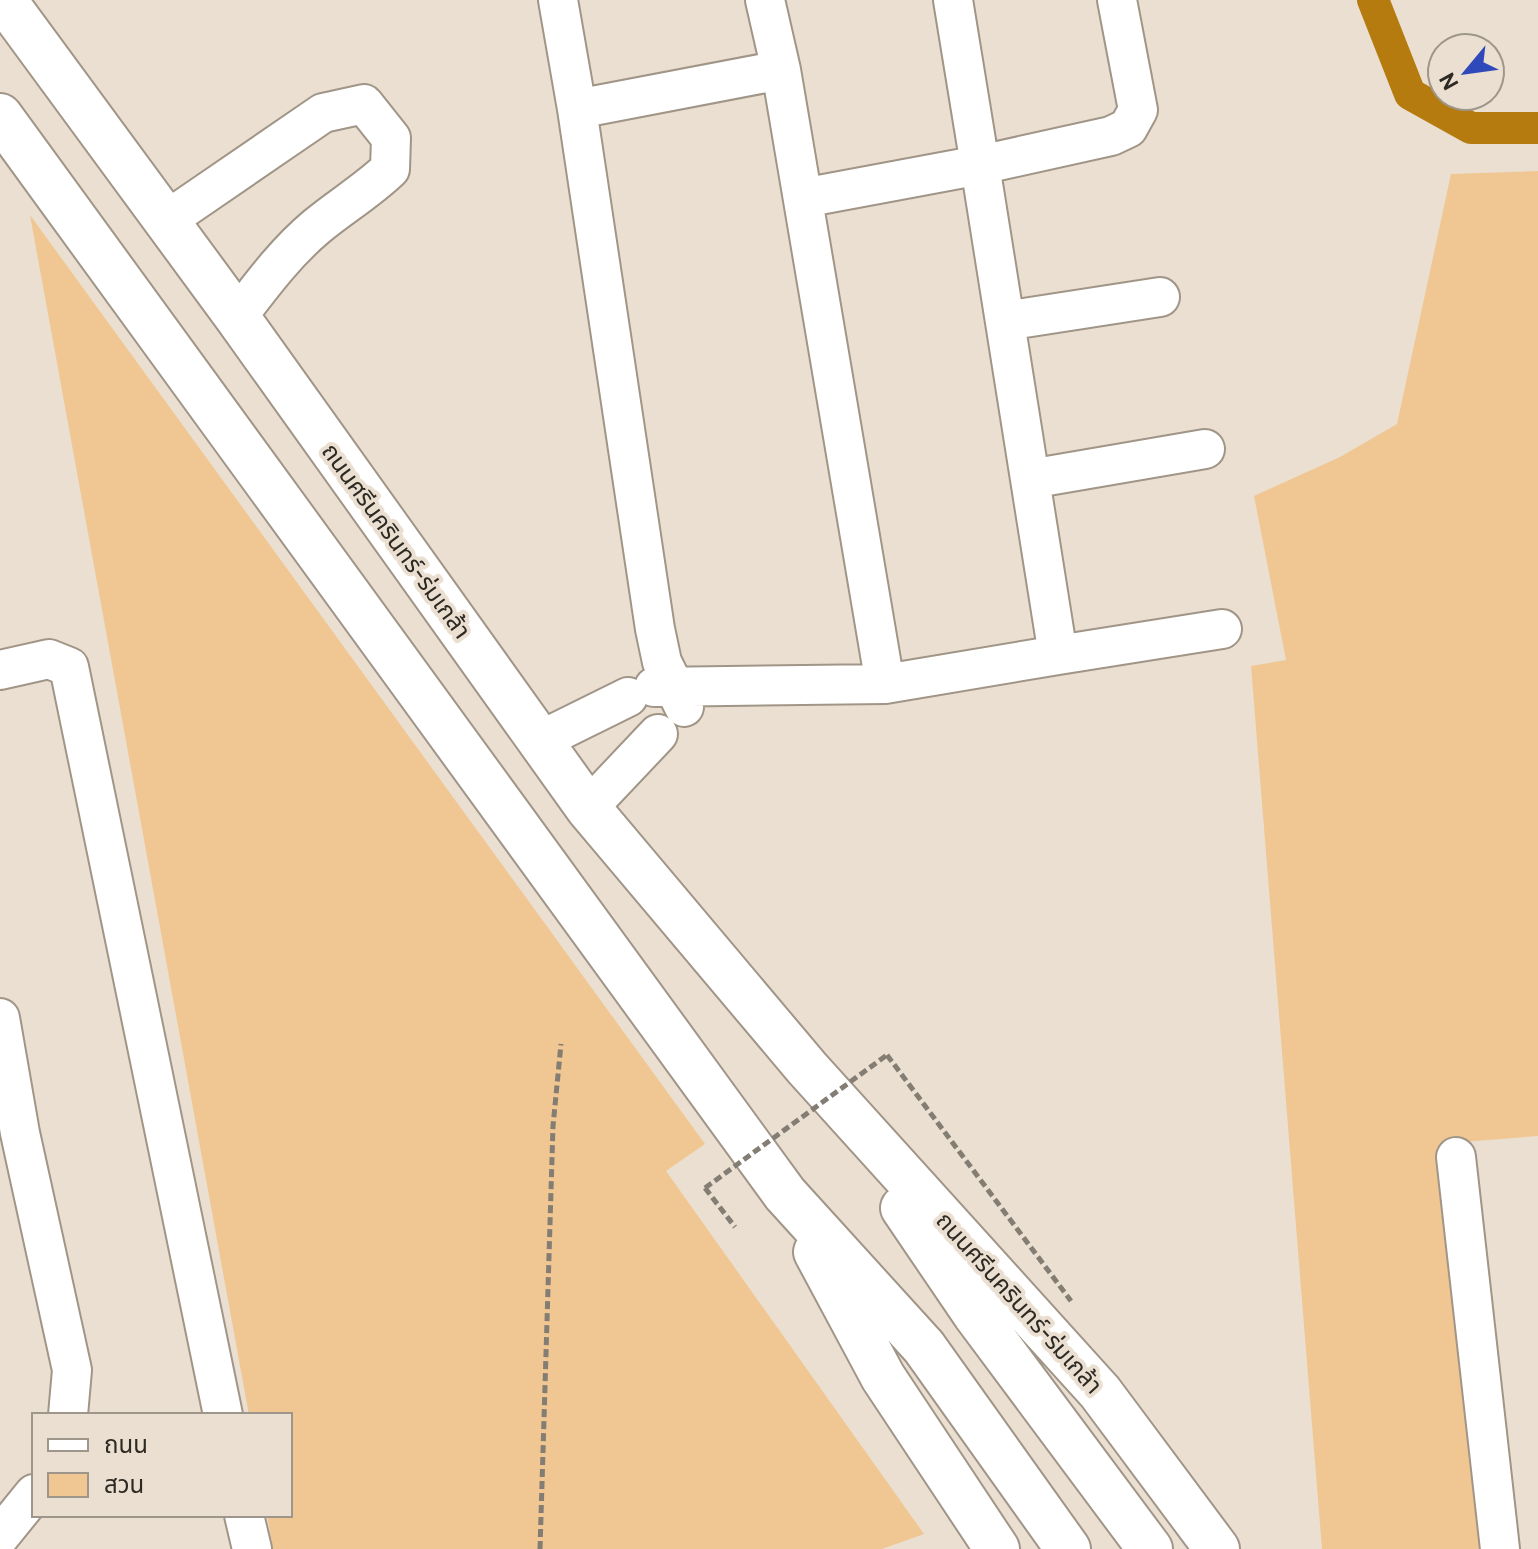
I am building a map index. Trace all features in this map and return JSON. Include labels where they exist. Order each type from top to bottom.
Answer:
[{"type":"main road","name":"ถนนศรีนครินทร์-ร่มเกล้า","points":[[4,0],[164,222],[237,317],[588,808],[807,1068],[1100,1392],[1217,1549]]},
{"type":"main road","points":[[7,141],[785,1194],[924,1347],[1068,1549]]},
{"type":"main road","name":"ถนนศรีนครินทร์-ร่มเกล้า","points":[[807,1068],[975,1314],[1150,1549]]},
{"type":"main road","points":[[785,1194],[883,1377],[997,1549]]},
{"type":"street","points":[[558,0],[669,703],[588,808]]},
{"type":"street","points":[[765,0],[781,70],[885,684]]},
{"type":"street","points":[[953,0],[1058,655]]},
{"type":"street","points":[[803,198],[980,165],[1111,136],[1128,128],[1138,110],[1117,0]]},
{"type":"street","points":[[577,109],[781,70]]},
{"type":"street","points":[[164,222],[323,113],[364,104],[391,138],[390,169],[362,196],[316,227],[279,263],[237,317]]},
{"type":"street","points":[[1005,321],[1160,297]]},
{"type":"street","points":[[1030,479],[1205,449]]},
{"type":"street","points":[[539,741],[669,703],[885,684],[1222,629]]},
{"type":"street","points":[[0,670],[49,659],[69,667],[223,1413]]},
{"type":"street","points":[[0,1018],[20,1133],[72,1370],[68,1413]]},
{"type":"street","points":[[1456,1157],[1500,1549]]},
{"type":"street","points":[[0,1536],[32,1496]]},
{"type":"street","points":[[244,1517],[252,1549]]},
{"type":"path","points":[[540,1549],[553,1126],[561,1044]]},
{"type":"path","points":[[735,1227],[705,1188],[887,1055],[919,1096]]},
{"type":"green space","points":[[1538,171],[1538,1136],[1462,1142],[1486,1549],[1322,1549],[1251,666],[1286,660],[1254,496],[1340,457],[1397,424],[1451,174]]},
{"type":"green space","points":[[30,215],[705,1144],[666,1171],[924,1534],[882,1549],[273,1549],[267,1517],[292,1517],[292,1413],[249,1413]]},
{"type":"waterway","points":[[1373,0],[1410,94],[1471,128],[1538,128]]}]
